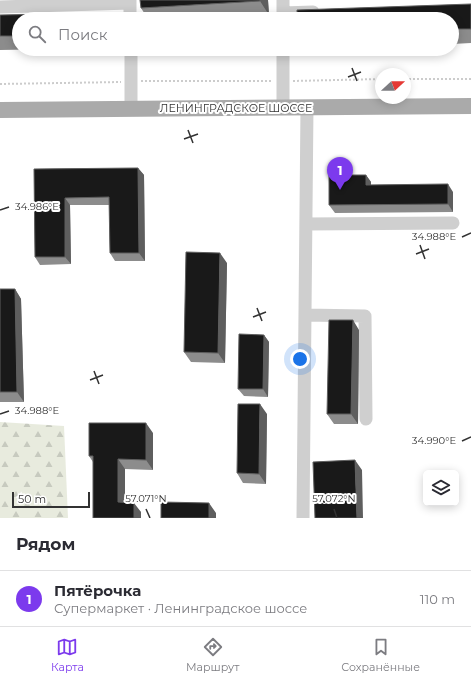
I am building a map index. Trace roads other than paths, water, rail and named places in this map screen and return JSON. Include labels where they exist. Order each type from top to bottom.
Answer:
[{"type":"main road","name":"ЛЕНИНГРАДСКОЕ ШОССЕ","points":[[0,110],[471,106]]},
{"type":"street","points":[[0,7],[130,2]]},
{"type":"street","points":[[283,11],[322,12]]},
{"type":"street","points":[[131,56],[131,109]]},
{"type":"street","points":[[283,56],[283,108]]},
{"type":"street","points":[[303,518],[307,107]]},
{"type":"street","points":[[306,224],[453,223]]},
{"type":"street","points":[[305,315],[365,316],[366,419]]},
{"type":"place","name":"Пятёрочка","points":[[340,190]]}]
